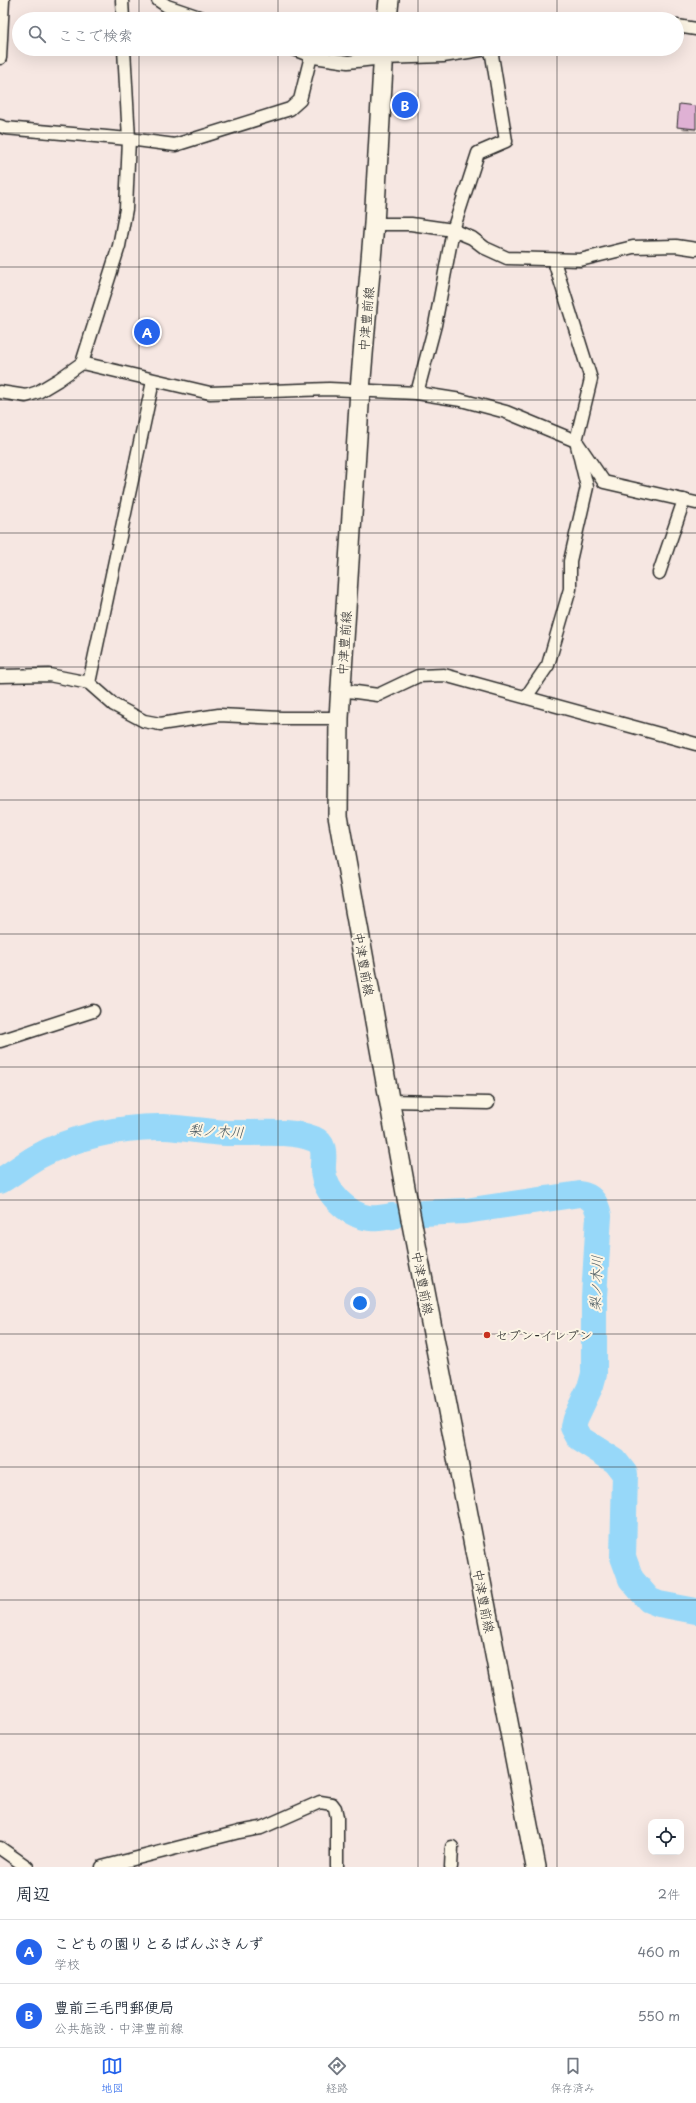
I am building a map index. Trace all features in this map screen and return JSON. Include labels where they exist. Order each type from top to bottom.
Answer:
[{"type":"main road","points":[[387,12],[388,0]]},
{"type":"main road","name":"中津豊前線","points":[[383,56],[374,224],[360,390],[339,718],[338,816],[389,1101],[536,1867]]},
{"type":"street","points":[[0,58],[3,0]]},
{"type":"street","points":[[122,0],[123,12]]},
{"type":"street","points":[[158,0],[166,6],[184,12]]},
{"type":"street","points":[[684,27],[696,29]]},
{"type":"street","points":[[82,363],[119,246],[126,209],[129,138],[124,56]]},
{"type":"street","points":[[0,126],[5,128],[129,138],[175,145],[290,109],[300,100],[311,56],[348,62],[371,56]]},
{"type":"street","points":[[417,393],[435,325],[453,230],[478,153],[506,141],[491,56]]},
{"type":"street","points":[[374,224],[411,224],[453,230],[472,238],[485,248],[507,258],[554,261],[580,260],[633,247],[676,246],[696,249]]},
{"type":"street","points":[[526,697],[548,665],[570,589],[570,561],[587,487],[576,441],[592,379],[554,261]]},
{"type":"street","points":[[0,392],[26,396],[38,392],[82,363],[89,363],[153,381],[210,393],[309,389],[417,393],[461,400],[506,412],[576,441],[604,482],[690,502],[659,573]]},
{"type":"street","points":[[89,683],[153,381]]},
{"type":"street","points":[[341,690],[378,695],[418,676],[444,674],[696,744]]},
{"type":"street","points":[[0,676],[49,675],[89,683],[114,705],[144,721],[160,724],[219,715],[339,718]]},
{"type":"street","points":[[0,1040],[93,1011]]},
{"type":"street","points":[[389,1101],[488,1103]]},
{"type":"street","points":[[102,1867],[239,1832],[252,1831],[320,1802],[332,1804],[337,1812],[337,1867]]},
{"type":"street","points":[[451,1867],[452,1847]]},
{"type":"street","points":[[0,1848],[27,1867]]},
{"type":"building","points":[[679,104],[696,106],[696,129],[677,127]]},
{"type":"waterway","name":"梨ノ木川","points":[[0,1181],[31,1161],[65,1144],[97,1134],[131,1128],[164,1127],[227,1133],[283,1133],[305,1136],[314,1139],[321,1145],[323,1149],[323,1171],[328,1187],[333,1195],[346,1208],[361,1216],[369,1218],[393,1216]]},
{"type":"waterway","name":"梨ノ木川","points":[[423,1213],[465,1211],[580,1194],[593,1201],[599,1216],[594,1297],[594,1374],[591,1385],[575,1419],[573,1427],[579,1438],[615,1461],[625,1474],[623,1557],[631,1579],[649,1600],[659,1604],[696,1611]]},
{"type":"place","name":"豊前三毛門郵便局","points":[[405,105]]},
{"type":"place","name":"こどもの園りとるぱんぷきんず","points":[[147,332]]},
{"type":"place","name":"セブン-イレブン","points":[[487,1335]]}]
